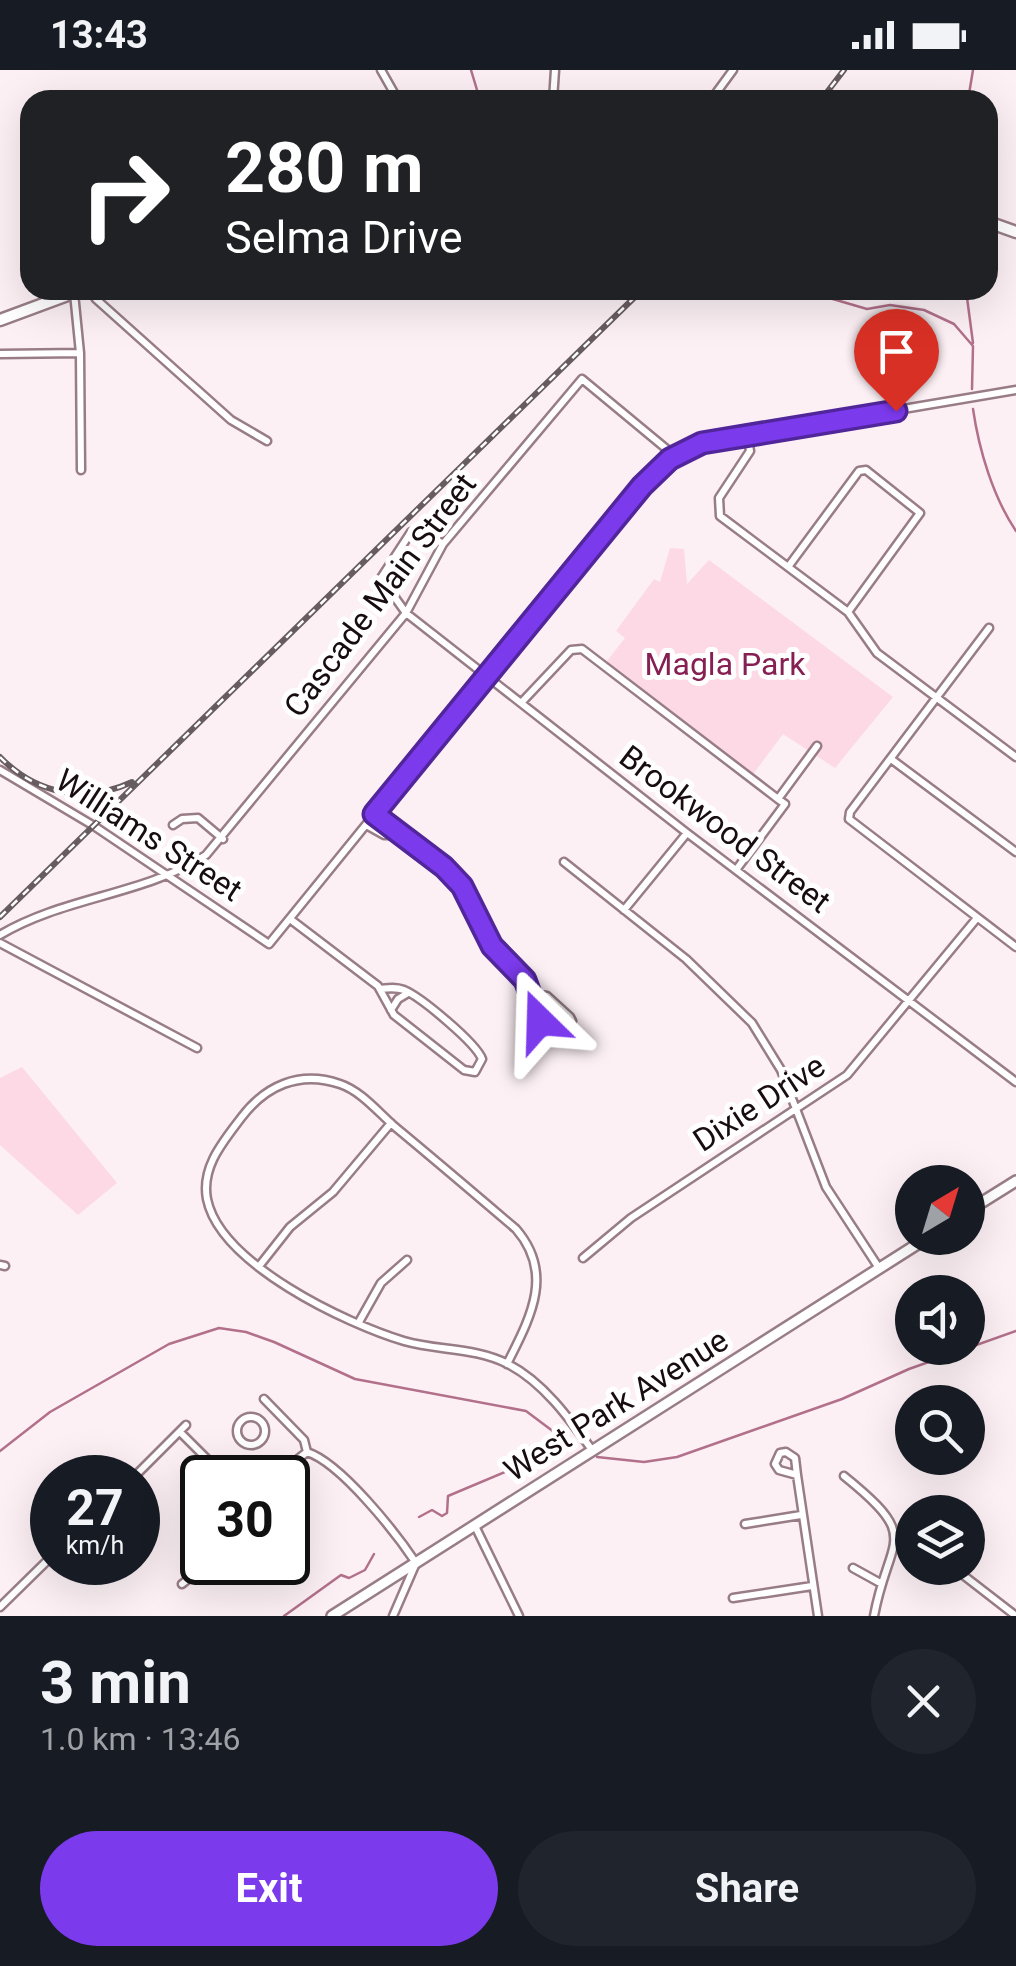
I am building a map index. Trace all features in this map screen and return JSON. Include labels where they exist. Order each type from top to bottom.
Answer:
[{"type":"main road","points":[[0,320],[53,300]]},
{"type":"main road","points":[[985,1201],[1016,1180]]},
{"type":"main road","name":"West Park Avenue","points":[[332,1616],[899,1255]]},
{"type":"street","points":[[77,300],[81,470]]},
{"type":"street","points":[[98,300],[232,420],[267,440]]},
{"type":"street","points":[[0,354],[80,354]]},
{"type":"street","name":"Cascade Main Street","points":[[0,939],[46,914],[191,864],[223,839],[406,613],[444,544],[582,379],[676,456]]},
{"type":"street","points":[[380,989],[409,993],[479,1051],[482,1062],[475,1072],[464,1070],[391,1010],[380,989],[290,919],[642,486],[676,456],[702,443],[1016,390]]},
{"type":"street","points":[[747,434],[746,459],[719,498],[718,510],[724,520],[848,612],[877,653],[1016,756]]},
{"type":"street","points":[[788,567],[859,471],[866,470],[920,513],[848,612]]},
{"type":"street","points":[[406,613],[382,578],[412,532],[423,531],[444,544]]},
{"type":"street","name":"Brookwood Street","points":[[406,613],[688,834],[1016,1082]]},
{"type":"street","points":[[989,628],[848,819],[1016,947]]},
{"type":"street","points":[[521,703],[571,650],[582,649],[778,798],[785,804],[736,870]]},
{"type":"street","points":[[778,798],[817,746]]},
{"type":"street","points":[[891,759],[1016,852]]},
{"type":"street","name":"Williams Street","points":[[0,770],[168,874],[269,944],[290,919]]},
{"type":"street","points":[[374,814],[453,875],[470,899],[485,936],[525,980],[530,994],[546,1033],[558,1036],[572,1021],[570,1017],[548,996],[530,994]]},
{"type":"street","points":[[172,825],[182,819],[198,818],[223,839]]},
{"type":"street","points":[[366,824],[384,835],[402,835]]},
{"type":"street","points":[[624,910],[688,834]]},
{"type":"street","points":[[564,862],[686,959],[752,1024],[781,1070],[826,1187],[879,1268]]},
{"type":"street","name":"Dixie Drive","points":[[583,1258],[631,1218],[846,1075],[977,918]]},
{"type":"street","points":[[0,939],[197,1048]]},
{"type":"street","points":[[391,1010],[398,999],[409,993]]},
{"type":"street","points":[[507,1364],[534,1308],[537,1271],[532,1253],[516,1229],[342,1084],[319,1080],[281,1083],[256,1099],[218,1150],[206,1186],[208,1202],[229,1240],[295,1292],[359,1322],[402,1340],[467,1350],[507,1364],[567,1415],[592,1450]]},
{"type":"street","points":[[259,1266],[290,1228],[332,1192],[391,1123]]},
{"type":"street","points":[[359,1322],[381,1283],[407,1260]]},
{"type":"street","points":[[264,1399],[304,1440],[307,1452],[321,1459],[376,1511],[416,1563],[392,1616]]},
{"type":"street","points":[[261,1421],[274,1408]]},
{"type":"street","points":[[249,1417],[261,1421],[265,1432],[258,1442],[251,1445],[240,1440],[237,1432],[241,1421],[249,1417]]},
{"type":"street","points":[[156,1455],[186,1425]]},
{"type":"street","points":[[180,1432],[203,1455]]},
{"type":"street","points":[[303,1455],[307,1452]]},
{"type":"street","points":[[797,1476],[818,1616]]},
{"type":"street","points":[[844,1476],[888,1516],[895,1545],[874,1616]]},
{"type":"street","points":[[744,1524],[802,1515]]},
{"type":"street","points":[[475,1524],[518,1616]]},
{"type":"street","points":[[853,1568],[882,1584]]},
{"type":"street","points":[[0,1607],[30,1578]]},
{"type":"street","points":[[976,1585],[1016,1616]]},
{"type":"street","points":[[733,1598],[812,1586]]},
{"type":"green space","name":"Magla Park","points":[[670,548],[684,549],[687,584],[709,560],[893,697],[835,768],[783,734],[751,777],[603,666],[625,638],[616,631],[654,579],[660,582]]},
{"type":"green space","points":[[22,1067],[117,1183],[78,1215],[0,1145],[0,1078]]},
{"type":"waterway","points":[[471,70],[477,90]]},
{"type":"waterway","points":[[970,90],[973,70]]},
{"type":"waterway","points":[[836,300],[867,309],[890,305],[924,310],[954,324],[973,346],[972,389]]},
{"type":"waterway","points":[[967,300],[973,343]]},
{"type":"waterway","points":[[973,409],[988,473],[1016,531]]},
{"type":"waterway","points":[[0,1451],[50,1412],[169,1344],[219,1328],[274,1342],[355,1379],[526,1411],[574,1447]]},
{"type":"waterway","points":[[597,1457],[644,1462],[677,1457],[842,1399],[909,1369],[1016,1331]]},
{"type":"waterway","points":[[419,1517],[432,1510],[442,1516],[447,1513],[448,1496],[567,1446]]},
{"type":"waterway","points":[[284,1616],[341,1575],[349,1578],[365,1570],[374,1554]]},
{"type":"railway","points":[[829,90],[844,70]]},
{"type":"railway","points":[[0,917],[632,300]]},
{"type":"railway","points":[[0,757],[29,780],[62,792],[97,793],[132,782]]},
{"type":"route","points":[[540,1021],[525,980],[485,936],[462,886],[444,867],[374,814],[642,486],[670,459],[719,438],[896,411]]}]
